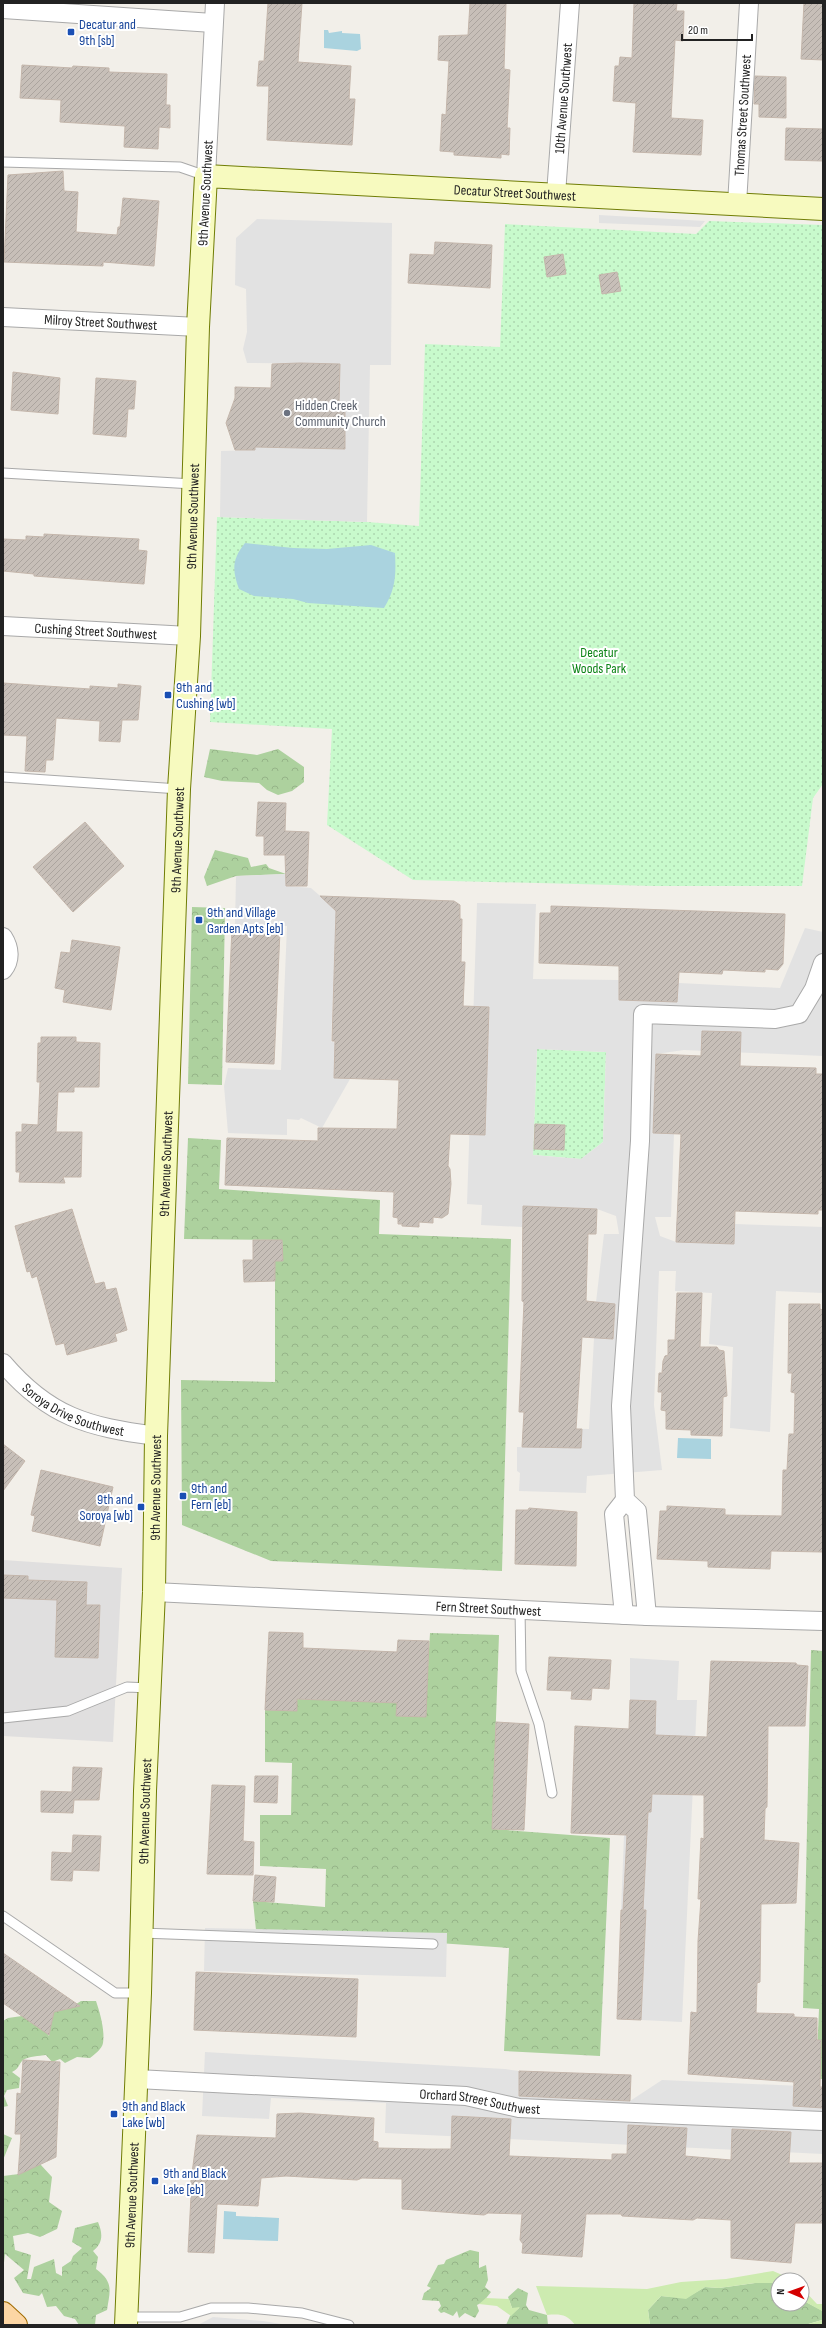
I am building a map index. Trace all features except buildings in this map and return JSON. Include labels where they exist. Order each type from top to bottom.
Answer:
[{"type":"main road","points":[[3,2313],[16,2325]]},
{"type":"street","name":"9th Avenue Southwest","points":[[126,2321],[137,2079],[154,1592],[156,1436],[178,789],[188,636],[198,327],[215,3]]},
{"type":"street","name":"10th Avenue Southwest","points":[[556,194],[570,3]]},
{"type":"street","name":"Thomas Street Southwest","points":[[737,204],[749,3]]},
{"type":"street","points":[[3,9],[213,23]]},
{"type":"street","name":"Decatur Street Southwest","points":[[206,176],[823,209]]},
{"type":"street","name":"Milroy Street Southwest","points":[[3,317],[198,327]]},
{"type":"street","name":"Cushing Street Southwest","points":[[3,626],[188,636]]},
{"type":"street","points":[[3,938],[7,943],[9,958],[3,970]]},
{"type":"street","points":[[624,1615],[614,1514],[625,1500],[621,1406],[640,1141],[643,1014],[775,1019],[799,1014],[814,989],[823,963]]},
{"type":"street","name":"Soroya Drive Southwest","points":[[3,1363],[35,1396],[62,1414],[98,1427],[156,1436]]},
{"type":"street","points":[[625,1500],[636,1511],[642,1555],[647,1616]]},
{"type":"street","points":[[618,1558],[642,1555]]},
{"type":"street","name":"Fern Street Southwest","points":[[154,1592],[647,1616],[823,1621]]},
{"type":"street","name":"Orchard Street Southwest","points":[[137,2079],[466,2096],[518,2108],[823,2120]]},
{"type":"lane","points":[[3,162],[180,167],[206,176]]},
{"type":"lane","points":[[3,473],[194,484]]},
{"type":"lane","points":[[3,777],[178,789]]},
{"type":"lane","points":[[520,1609],[521,1671],[539,1724],[552,1793]]},
{"type":"lane","points":[[3,1718],[68,1711],[127,1687],[150,1688]]},
{"type":"lane","points":[[3,1916],[115,1993],[140,1993]]},
{"type":"lane","points":[[142,1933],[433,1944]]},
{"type":"lane","points":[[126,2321],[181,2321],[211,2308],[228,2307],[279,2309],[349,2325]]},
{"type":"shaded area","points":[[599,215],[705,221],[700,227],[599,223]]},
{"type":"shaded area","points":[[257,219],[392,223],[391,365],[370,365],[367,522],[220,517],[221,451],[255,450],[255,447],[345,449],[345,403],[339,403],[340,364],[247,363],[243,349],[247,332],[246,289],[235,285],[236,238]]},
{"type":"shaded area","points":[[286,874],[286,886],[311,888],[319,895],[337,903],[331,1041],[335,1043],[334,1078],[350,1079],[322,1128],[301,1118],[299,1120],[287,1119],[287,1135],[228,1133],[224,1086],[228,1068],[281,1070],[287,926],[235,925],[236,876]]},
{"type":"shaded area","points":[[477,903],[536,904],[533,979],[619,980],[780,988],[805,928],[823,932],[823,1056],[684,1050],[656,1054],[674,1133],[671,1217],[655,1217],[660,1236],[676,1242],[676,1222],[823,1227],[823,1293],[776,1291],[770,1432],[730,1428],[733,1347],[709,1344],[712,1293],[675,1291],[676,1271],[659,1271],[654,1405],[662,1470],[587,1476],[586,1493],[519,1491],[520,1473],[517,1471],[517,1447],[522,1447],[523,1428],[589,1429],[596,1302],[604,1234],[619,1234],[616,1216],[597,1209],[524,1206],[523,1227],[481,1225],[482,1205],[467,1204]],"holes":[[[537,1049],[606,1052],[603,1142],[581,1159],[533,1155]]]},
{"type":"shaded area","points":[[3,1560],[122,1568],[113,1742],[3,1736]]},
{"type":"shaded area","points":[[630,1658],[679,1661],[677,1700],[697,1700],[682,2022],[641,2020],[646,1911],[621,1910],[625,1811],[651,1812],[656,1702],[630,1700]]},
{"type":"shaded area","points":[[205,1928],[447,1933],[446,1977],[204,1971]]},
{"type":"shaded area","points":[[205,2052],[505,2069],[519,2071],[519,2096],[630,2101],[662,2080],[823,2087],[823,2154],[385,2133],[386,2103],[271,2098],[269,2119],[202,2116]]},
{"type":"shaded area","points":[[213,2317],[263,2321],[287,2325],[198,2325]]},
{"type":"green space","name":"Decatur Woods Park","points":[[709,221],[823,225],[823,784],[813,798],[802,886],[654,886],[413,880],[327,825],[332,729],[210,722],[217,517],[367,522],[419,526],[425,344],[500,347],[505,224],[696,234]]},
{"type":"green space","points":[[210,749],[257,755],[278,749],[304,767],[304,782],[292,791],[278,795],[267,790],[259,783],[222,781],[204,777]]},
{"type":"green space","points":[[215,850],[248,858],[251,867],[266,864],[269,868],[286,874],[236,876],[207,886],[204,877]]},
{"type":"green space","points":[[192,907],[225,908],[222,1085],[188,1084]]},
{"type":"green space","points":[[537,1049],[606,1052],[603,1142],[581,1159],[533,1155]]},
{"type":"green space","points":[[188,1138],[221,1140],[219,1189],[380,1200],[379,1234],[511,1239],[502,1571],[271,1561],[182,1525],[181,1380],[275,1382],[275,1261],[283,1260],[282,1240],[184,1239]]},
{"type":"green space","points":[[430,1633],[499,1635],[492,1829],[610,1838],[600,2056],[504,2051],[509,1948],[256,1930],[253,1901],[325,1907],[326,1869],[260,1866],[260,1815],[291,1815],[292,1763],[265,1762],[265,1710],[296,1711],[297,1699],[397,1703],[397,1716],[425,1717]]},
{"type":"green space","points":[[811,1650],[823,1651],[823,2079],[816,2079],[819,2009],[803,2008]]},
{"type":"green space","points":[[81,2001],[96,2001],[103,2027],[103,2043],[101,2047],[90,2058],[77,2057],[65,2063],[60,2059],[52,2062],[46,2055],[31,2057],[23,2060],[12,2072],[20,2078],[19,2088],[7,2090],[4,2096],[8,2106],[3,2107],[3,2021],[8,2018],[22,2016],[24,2008],[30,2012],[29,2022],[41,2024],[49,2036],[52,2012],[70,2008]]},
{"type":"green space","points":[[3,2134],[12,2138],[3,2160]]},
{"type":"green space","points":[[40,2164],[52,2177],[49,2202],[62,2211],[57,2229],[40,2237],[28,2233],[13,2236],[15,2250],[31,2255],[27,2279],[31,2279],[34,2267],[54,2259],[56,2273],[62,2276],[62,2267],[71,2261],[73,2256],[82,2248],[72,2242],[75,2228],[98,2222],[101,2230],[101,2238],[99,2245],[93,2251],[98,2257],[96,2269],[106,2278],[110,2292],[107,2310],[96,2315],[95,2325],[79,2325],[75,2319],[64,2316],[56,2306],[47,2307],[42,2293],[39,2296],[23,2293],[14,2278],[24,2270],[5,2254],[3,2271],[3,2176],[19,2174]]},
{"type":"green space","points":[[470,2250],[479,2252],[479,2268],[486,2265],[488,2280],[485,2287],[491,2292],[483,2302],[477,2305],[479,2311],[475,2318],[465,2313],[459,2318],[457,2311],[453,2316],[444,2312],[441,2313],[438,2310],[441,2306],[439,2301],[422,2300],[424,2293],[431,2288],[427,2286],[438,2265],[444,2264],[446,2260]]},
{"type":"green space","points":[[773,2271],[775,2272],[770,2272],[770,2283],[755,2283],[719,2288],[705,2287],[686,2299],[661,2296],[648,2310],[650,2325],[575,2325],[566,2317],[547,2315],[536,2286],[647,2289],[681,2282],[726,2279]]},
{"type":"green space","points":[[755,2283],[770,2283],[770,2312],[810,2312],[810,2304],[823,2311],[822,2320],[805,2325],[650,2325],[648,2310],[661,2296],[686,2298],[705,2287],[719,2288]]},
{"type":"green space","points":[[518,2288],[528,2293],[526,2305],[529,2310],[547,2315],[548,2325],[506,2325],[510,2316],[519,2308],[512,2308],[508,2297]]},
{"type":"green space","points":[[810,2297],[817,2304],[823,2304],[823,2325],[805,2325],[822,2320],[822,2311],[810,2304]]},
{"type":"green space","points":[[486,2298],[509,2299],[512,2308],[520,2307],[511,2316],[497,2306],[479,2304]]},
{"type":"water","points":[[324,30],[328,30],[329,33],[342,31],[342,33],[360,34],[361,49],[357,51],[324,48]]},
{"type":"water","points":[[245,543],[293,548],[327,549],[371,545],[395,553],[395,575],[393,588],[384,608],[308,603],[293,599],[254,596],[239,589],[235,576],[234,565],[238,554]]},
{"type":"water","points":[[678,1438],[711,1439],[711,1459],[677,1458]]},
{"type":"water","points":[[224,2211],[236,2212],[236,2216],[279,2218],[278,2241],[223,2239]]},
{"type":"place","name":"Decatur and 9th [sb]","points":[[71,32]]},
{"type":"place","name":"Hidden Creek Community Church","points":[[287,413]]},
{"type":"place","name":"9th and Cushing [wb]","points":[[168,695]]},
{"type":"place","name":"9th and Village Garden Apts [eb]","points":[[199,920]]},
{"type":"place","name":"9th and Fern [eb]","points":[[183,1496]]},
{"type":"place","name":"9th and Soroya [wb]","points":[[141,1507]]},
{"type":"place","name":"9th and Black Lake [wb]","points":[[114,2114]]},
{"type":"place","name":"9th and Black Lake [eb]","points":[[155,2181]]}]
